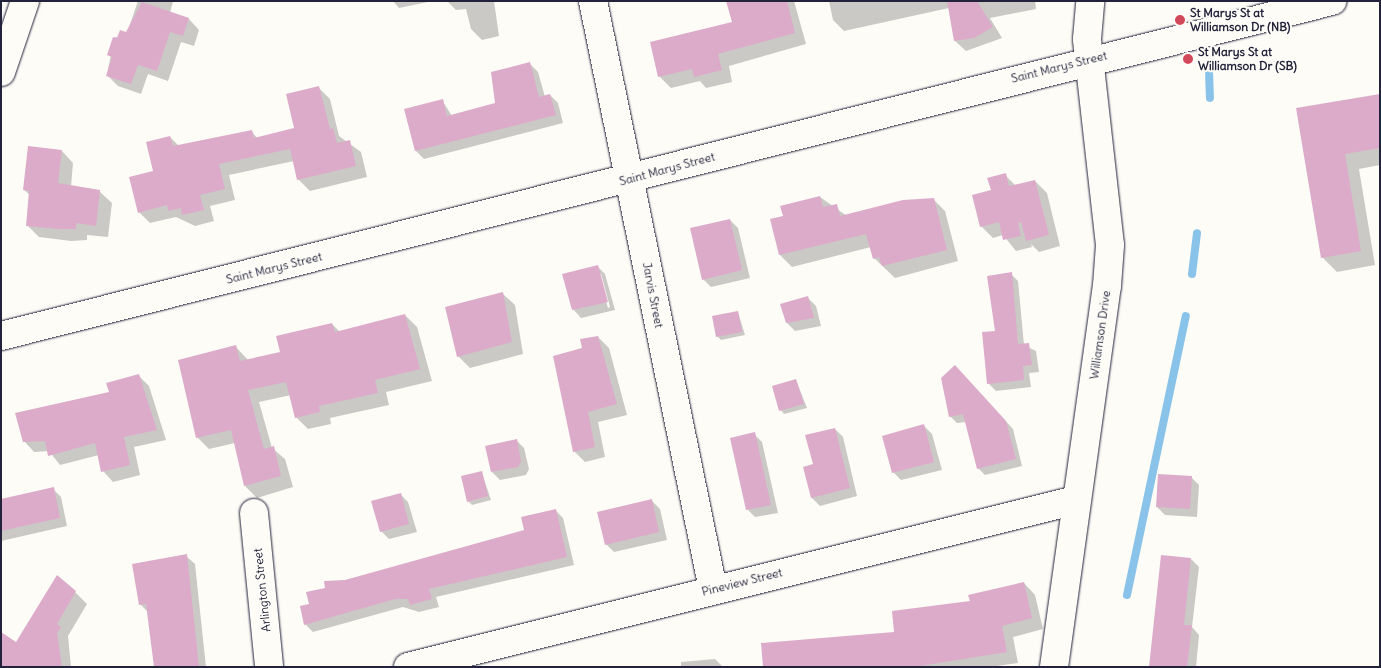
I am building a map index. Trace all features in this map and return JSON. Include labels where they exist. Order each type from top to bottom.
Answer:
[{"type":"street","points":[[1,72],[25,1]]},
{"type":"street","name":"Jarvis Street","points":[[593,1],[713,590]]},
{"type":"street","name":"Williamson Drive","points":[[1054,667],[1110,245],[1089,59],[1090,1]]},
{"type":"street","name":"Saint Marys Street","points":[[1,336],[630,178],[1089,59],[1332,1]]},
{"type":"street","name":"Pineview Street","points":[[408,667],[1076,500]]},
{"type":"street","name":"Arlington Street","points":[[254,513],[269,667]]},
{"type":"building","points":[[726,1],[787,1],[795,33],[718,54],[722,70],[694,77],[692,69],[658,77],[650,42],[732,22]]},
{"type":"building","points":[[947,1],[977,1],[993,27],[974,38],[954,41]]},
{"type":"building","points":[[142,2],[189,18],[183,36],[170,32],[157,71],[138,65],[131,84],[106,76],[112,57],[107,55],[113,37],[117,38],[120,30],[126,32]]},
{"type":"building","points":[[530,62],[539,97],[550,94],[556,115],[415,151],[404,109],[443,99],[447,116],[495,103],[491,72]]},
{"type":"building","points":[[319,86],[330,129],[333,128],[337,143],[350,140],[356,166],[297,180],[290,149],[219,164],[225,189],[200,195],[204,210],[182,215],[181,208],[168,211],[167,205],[138,213],[129,177],[153,171],[146,142],[170,136],[173,146],[252,130],[254,138],[294,128],[286,94]]},
{"type":"building","points":[[1380,94],[1380,148],[1345,154],[1361,251],[1321,258],[1296,108]]},
{"type":"building","points":[[28,146],[62,150],[58,183],[100,190],[96,226],[76,223],[76,229],[59,229],[26,226],[29,191],[23,190]]},
{"type":"building","points":[[1006,173],[1009,186],[1035,180],[1049,235],[1026,241],[1021,222],[1018,223],[1021,236],[1003,240],[999,222],[980,227],[972,195],[991,190],[987,178]]},
{"type":"building","points":[[820,196],[823,207],[837,204],[840,216],[903,200],[934,198],[947,250],[882,266],[879,257],[873,259],[866,234],[779,255],[770,219],[783,216],[780,206]]},
{"type":"building","points":[[730,219],[742,270],[702,280],[690,228]]},
{"type":"building","points":[[598,265],[608,302],[572,310],[562,274]]},
{"type":"building","points":[[1012,272],[1018,344],[1029,343],[1032,365],[1023,366],[1024,380],[987,384],[982,332],[995,331],[987,276]]},
{"type":"building","points":[[503,292],[512,342],[457,357],[445,307]]},
{"type":"building","points":[[808,296],[814,318],[786,323],[780,304]]},
{"type":"building","points":[[738,311],[742,332],[716,337],[712,316]]},
{"type":"building","points":[[405,314],[420,369],[375,380],[378,393],[319,406],[320,412],[295,418],[286,382],[248,390],[264,449],[274,446],[281,476],[244,486],[231,430],[196,438],[178,360],[236,345],[240,361],[280,352],[276,336],[332,323],[335,332]]},
{"type":"building","points":[[598,336],[617,404],[588,412],[595,447],[573,452],[553,356],[582,348],[580,339]]},
{"type":"building","points":[[955,365],[1006,421],[1016,459],[977,469],[963,414],[949,417],[941,378]]},
{"type":"building","points":[[139,374],[157,430],[124,437],[130,465],[101,472],[95,443],[48,456],[45,441],[23,442],[15,413],[109,392],[106,383]]},
{"type":"building","points":[[796,379],[804,404],[779,411],[772,386]]},
{"type":"building","points":[[924,424],[934,462],[892,473],[882,436]]},
{"type":"building","points":[[835,428],[850,488],[811,498],[803,467],[813,464],[805,435]]},
{"type":"building","points":[[755,432],[771,505],[746,510],[730,438]]},
{"type":"building","points":[[517,439],[521,461],[518,467],[491,472],[485,446]]},
{"type":"building","points":[[482,471],[488,496],[467,502],[461,476]]},
{"type":"building","points":[[1158,474],[1192,476],[1190,509],[1156,507]]},
{"type":"building","points":[[54,487],[60,518],[1,531],[1,499]]},
{"type":"building","points":[[401,493],[409,524],[380,532],[371,501]]},
{"type":"building","points":[[652,499],[659,532],[605,545],[597,512]]},
{"type":"building","points":[[556,509],[567,557],[429,589],[432,599],[410,605],[408,599],[395,599],[304,625],[300,606],[309,604],[306,592],[325,588],[324,581],[345,580],[524,530],[521,517]]},
{"type":"building","points":[[187,554],[199,667],[154,667],[146,604],[139,605],[132,564]]},
{"type":"building","points":[[1161,555],[1191,558],[1184,625],[1192,625],[1187,667],[1149,667]]},
{"type":"building","points":[[57,575],[76,591],[57,624],[61,627],[57,633],[62,667],[1,667],[1,632],[16,642]]},
{"type":"building","points":[[1024,582],[1032,618],[1002,626],[1007,652],[914,667],[763,667],[761,643],[894,632],[892,611],[970,601],[968,595]]},
{"type":"waterway","points":[[1209,71],[1210,98]]},
{"type":"waterway","points":[[1192,274],[1197,233]]},
{"type":"waterway","points":[[1127,595],[1186,316]]},
{"type":"place","name":"St Marys St at Williamson Dr (NB)","points":[[1180,20]]},
{"type":"place","name":"St Marys St at Williamson Dr (SB)","points":[[1188,59]]}]
